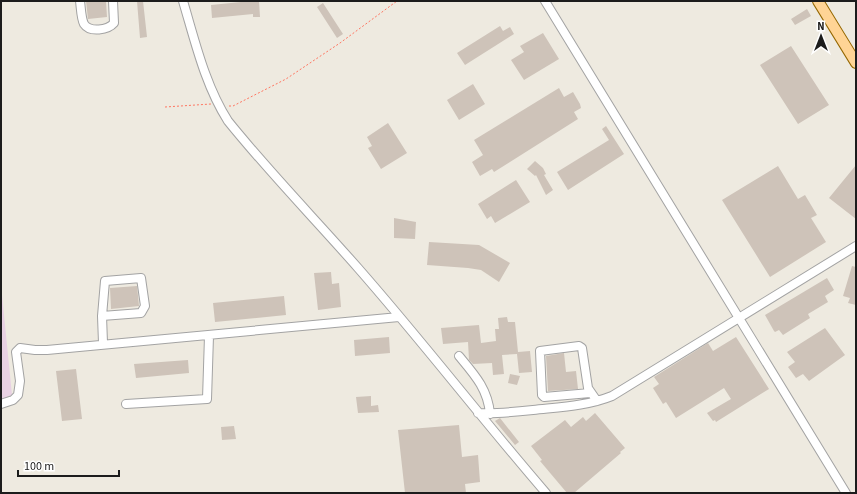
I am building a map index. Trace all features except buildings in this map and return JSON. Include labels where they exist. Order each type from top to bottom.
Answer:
[{"type":"main road","points":[[818,1],[856,63]]},
{"type":"street","points":[[80,1],[84,24],[92,29],[105,29],[114,23],[113,1]]},
{"type":"street","points":[[183,1],[202,62],[219,106],[244,140],[358,268],[430,352],[478,413],[546,493]]},
{"type":"street","points":[[545,1],[582,59],[720,289],[740,318],[846,493]]},
{"type":"street","points":[[478,413],[490,414],[566,406],[597,401],[612,396],[681,351],[740,318],[856,246]]},
{"type":"street","points":[[102,316],[141,313],[145,306],[141,278],[105,281],[102,316],[103,343]]},
{"type":"street","points":[[1,404],[13,400],[18,395],[20,389],[17,349],[41,350],[103,343],[209,336],[399,317]]},
{"type":"street","points":[[126,404],[207,399],[209,336]]},
{"type":"street","points":[[590,393],[544,397],[542,395],[540,351],[579,346],[582,348],[590,393],[597,401]]},
{"type":"street","points":[[459,356],[482,384],[489,402],[490,414]]},
{"type":"path","points":[[165,107],[214,103],[219,106],[233,106],[286,79],[340,43],[397,1]]},
{"type":"shaded area","points":[[1,285],[12,395],[1,400]]}]
